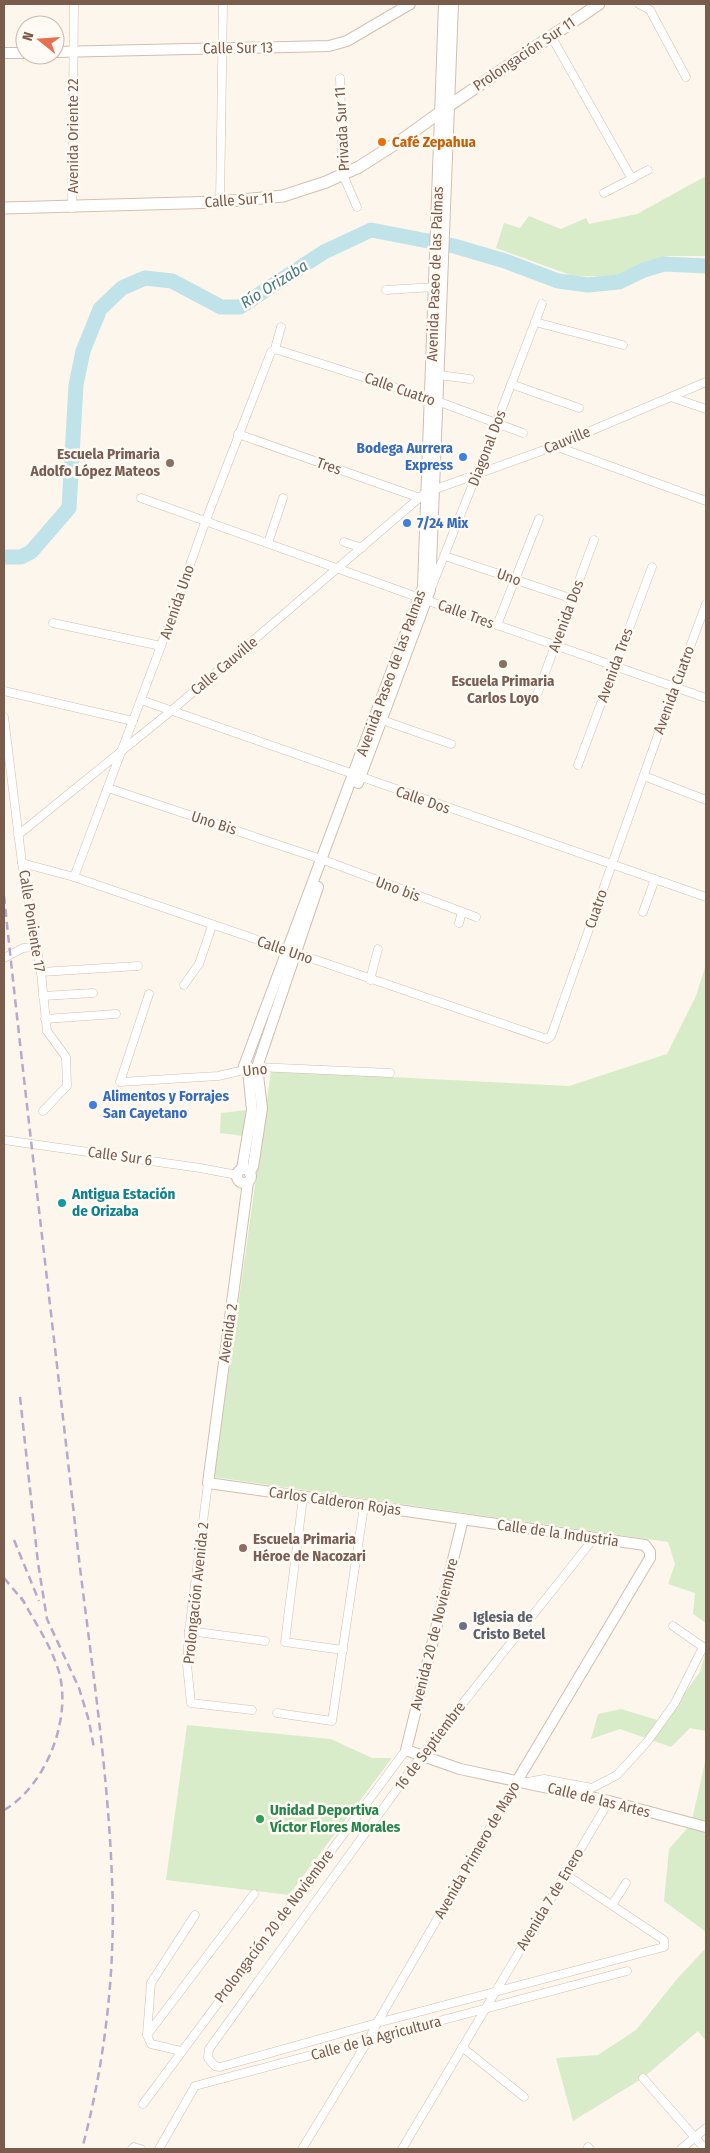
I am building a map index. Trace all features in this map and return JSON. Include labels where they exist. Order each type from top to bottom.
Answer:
[{"type":"main road","name":"Prolongación Sur 11","points":[[446,108],[598,4]]},
{"type":"main road","name":"Calle Sur 11","points":[[4,208],[72,208],[220,202],[283,196],[343,175],[403,140],[446,108]]},
{"type":"street","name":"Avenida Oriente 22","points":[[72,208],[74,4]]},
{"type":"street","points":[[220,202],[223,4]]},
{"type":"street","name":"Calle Sur 13","points":[[65,51],[329,46],[347,41],[410,4]]},
{"type":"street","name":"Avenida Paseo de las Palmas","points":[[444,4],[446,108]]},
{"type":"street","name":"Avenida Paseo de las Palmas","points":[[434,400],[439,375],[440,236],[453,4]]},
{"type":"street","points":[[639,4],[652,7],[686,78]]},
{"type":"street","points":[[551,36],[632,179]]},
{"type":"street","name":"Privada Sur 11","points":[[340,78],[343,175],[357,207]]},
{"type":"street","points":[[604,193],[648,170]]},
{"type":"street","name":"Avenida Paseo de las Palmas","points":[[357,777],[382,720],[426,596],[426,494],[434,400],[435,287],[440,260]]},
{"type":"street","points":[[386,290],[435,287]]},
{"type":"street","name":"Diagonal Dos","points":[[426,596],[445,556],[542,304]]},
{"type":"street","points":[[535,322],[623,345]]},
{"type":"street","name":"Avenida Uno","points":[[74,877],[238,434],[271,352],[275,349],[281,327]]},
{"type":"street","name":"Calle Cuatro","points":[[275,349],[434,400],[523,433]]},
{"type":"street","points":[[439,375],[470,379]]},
{"type":"street","name":"Cauville","points":[[426,494],[555,446],[706,382]]},
{"type":"street","points":[[511,384],[579,408]]},
{"type":"street","points":[[671,397],[706,409]]},
{"type":"street","name":"Tres","points":[[238,434],[426,494]]},
{"type":"street","points":[[555,446],[706,501]]},
{"type":"street","name":"Calle Cauville","points":[[18,834],[121,753],[426,494]]},
{"type":"street","name":"Calle Tres","points":[[141,498],[339,568],[426,596],[497,625],[706,698]]},
{"type":"street","points":[[268,543],[283,498]]},
{"type":"street","points":[[497,625],[538,519]]},
{"type":"street","name":"Avenida Dos","points":[[538,692],[594,540]]},
{"type":"street","points":[[344,542],[362,548]]},
{"type":"street","name":"Uno","points":[[445,556],[573,599]]},
{"type":"street","name":"Avenida Tres","points":[[578,765],[652,567]]},
{"type":"street","name":"Avenida Paseo de las Palmas","points":[[244,1175],[253,1167],[262,1108],[253,1068],[290,952],[323,861],[426,596]]},
{"type":"street","name":"Avenida Cuatro","points":[[644,776],[706,604]]},
{"type":"street","points":[[53,623],[161,646]]},
{"type":"street","points":[[4,691],[133,721]]},
{"type":"street","name":"Calle Dos","points":[[141,700],[357,777],[706,897]]},
{"type":"street","name":"Calle Poniente 17","points":[[4,717],[22,863],[35,947],[41,972],[47,1031],[66,1057],[67,1086],[42,1110]]},
{"type":"street","points":[[382,720],[451,744]]},
{"type":"street","points":[[644,776],[706,800]]},
{"type":"street","name":"Cuatro","points":[[547,1039],[551,1036],[644,776]]},
{"type":"street","name":"Uno Bis","points":[[108,788],[323,861]]},
{"type":"street","name":"Uno bis","points":[[323,861],[476,917]]},
{"type":"street","name":"Calle Uno","points":[[22,863],[74,877],[212,926],[547,1039]]},
{"type":"street","points":[[643,912],[654,879]]},
{"type":"street","points":[[459,923],[462,912]]},
{"type":"street","points":[[184,985],[199,964],[212,926]]},
{"type":"street","points":[[4,958],[23,948],[35,947]]},
{"type":"street","points":[[370,980],[378,949]]},
{"type":"street","points":[[41,972],[138,966]]},
{"type":"street","points":[[42,996],[93,993]]},
{"type":"street","name":"Uno","points":[[149,994],[120,1082],[218,1076],[253,1068],[390,1073]]},
{"type":"street","points":[[45,1019],[116,1014]]},
{"type":"street","name":"Calle Sur 6","points":[[4,1140],[244,1175]]},
{"type":"street","name":"Avenida 2","points":[[208,1483],[244,1175]]},
{"type":"street","name":"Carlos Calderon Rojas","points":[[208,1483],[463,1519]]},
{"type":"street","name":"Prolongación Avenida 2","points":[[208,1483],[189,1631],[187,1665],[192,1703],[252,1710]]},
{"type":"street","points":[[303,1497],[285,1642],[344,1650]]},
{"type":"street","points":[[277,1713],[332,1721],[364,1506]]},
{"type":"street","name":"Calle de la Industria","points":[[463,1519],[645,1545],[650,1552]]},
{"type":"street","name":"Avenida 20 de Noviembre","points":[[406,1750],[463,1519]]},
{"type":"street","name":"16 de Septiembre","points":[[208,2058],[209,2049],[421,1756],[594,1538]]},
{"type":"street","name":"Avenida Primero de Mayo","points":[[302,2149],[520,1782],[650,1558],[650,1552]]},
{"type":"street","points":[[520,1782],[544,1779],[592,1788],[617,1775],[647,1742],[675,1703],[704,1647],[673,1626]]},
{"type":"street","points":[[189,1631],[265,1641]]},
{"type":"street","name":"Calle de las Artes","points":[[406,1750],[460,1769],[609,1802],[706,1827]]},
{"type":"street","name":"Prolongación 20 de Noviembre","points":[[143,2104],[406,1750]]},
{"type":"street","name":"Avenida 7 de Enero","points":[[402,2149],[609,1802]]},
{"type":"street","points":[[565,1874],[612,1905],[626,1883]]},
{"type":"street","points":[[147,2035],[254,1894]]},
{"type":"street","name":"Calle de la Agricultura","points":[[208,2058],[215,2066],[220,2067],[372,2032],[489,2001],[661,1948],[665,1944],[664,1940],[612,1905]]},
{"type":"street","points":[[181,2052],[151,2044],[147,2035],[151,1983],[195,1914]]},
{"type":"street","name":"Calle de la Agricultura","points":[[159,2149],[195,2086],[372,2032],[489,2001],[627,1971]]},
{"type":"street","points":[[462,2047],[524,2096]]},
{"type":"street","points":[[643,2078],[705,2149]]},
{"type":"street","points":[[681,2149],[706,2128]]},
{"type":"green space","points":[[706,176],[706,256],[666,256],[622,277],[573,276],[496,248],[504,223],[520,228],[529,216],[561,229],[586,218],[589,224],[637,214]]},
{"type":"green space","points":[[706,964],[706,1623],[693,1614],[695,1593],[668,1584],[675,1564],[668,1542],[214,1477],[271,1071],[569,1086],[667,1054],[696,996]]},
{"type":"green space","points":[[246,1110],[243,1136],[220,1133],[221,1113]]},
{"type":"green space","points":[[706,1650],[706,1731],[690,1728],[671,1747],[620,1729],[591,1739],[598,1714],[621,1709],[664,1722],[700,1672]]},
{"type":"green space","name":"Unidad Deportiva Víctor Flores Morales","points":[[187,1725],[331,1739],[372,1758],[392,1758],[289,1895],[166,1880]]},
{"type":"green space","points":[[706,1758],[706,1932],[664,1901],[669,1849],[691,1824]]},
{"type":"green space","points":[[706,1948],[706,2041],[698,2031],[643,2078],[573,2121],[556,2058],[598,2055],[636,2030],[677,1979]]},
{"type":"waterway","name":"Río Orizaba","points":[[4,557],[21,557],[31,552],[69,508],[76,385],[83,351],[100,309],[122,288],[145,278],[172,281],[221,307],[240,307],[324,252],[371,230],[454,246],[505,261],[558,281],[588,285],[619,282],[644,270],[664,264],[706,266]]},
{"type":"railway","points":[[4,896],[98,1715],[110,1838],[113,1913],[107,2016],[97,2083],[82,2149]]},
{"type":"railway","points":[[20,1397],[38,1563],[47,1619],[79,1688],[89,1721],[94,1748]]},
{"type":"railway","points":[[14,1540],[39,1601]]},
{"type":"railway","points":[[4,1578],[25,1603]]},
{"type":"railway","points":[[4,1810],[19,1799],[32,1785],[43,1768],[52,1750],[62,1710],[62,1690],[56,1662],[21,1597]]},
{"type":"place","name":"Café Zepahua","points":[[382,142]]},
{"type":"place","name":"Bodega Aurrera Express","points":[[463,457]]},
{"type":"place","name":"Escuela Primaria Adolfo López Mateos","points":[[170,463]]},
{"type":"place","name":"7/24 Mix","points":[[407,523]]},
{"type":"place","name":"Escuela Primaria Carlos Loyo","points":[[503,664]]},
{"type":"place","name":"Alimentos y Forrajes San Cayetano","points":[[93,1105]]},
{"type":"place","name":"Antigua Estación de Orizaba","points":[[62,1203]]},
{"type":"place","name":"Escuela Primaria Héroe de Nacozari","points":[[243,1548]]},
{"type":"place","name":"Iglesia de Cristo Betel","points":[[463,1626]]},
{"type":"place","name":"Unidad Deportiva Víctor Flores Morales","points":[[260,1819]]}]
